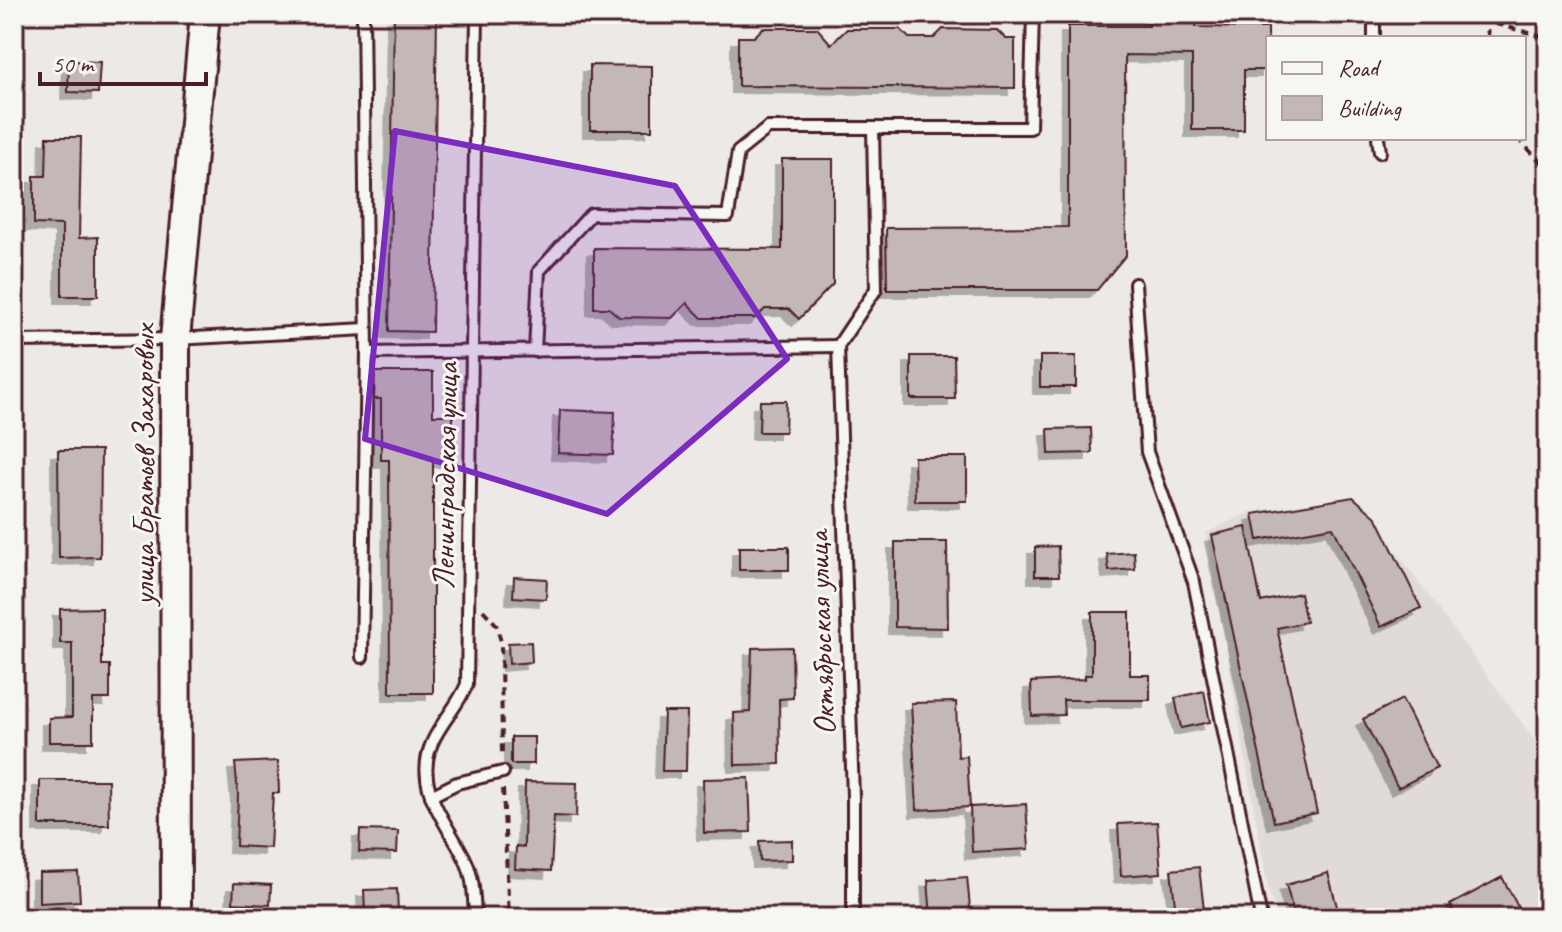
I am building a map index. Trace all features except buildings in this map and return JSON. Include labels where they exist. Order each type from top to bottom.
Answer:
[{"type":"main road","name":"улица Братьев Захаровых","points":[[176,918],[175,339],[205,14]]},
{"type":"lane","points":[[362,657],[367,353],[363,14]]},
{"type":"lane","name":"Ленинградская улица","points":[[475,918],[474,887],[465,859],[439,818],[431,796],[427,765],[432,742],[459,704],[467,684],[477,14]]},
{"type":"lane","points":[[535,351],[539,271],[591,214],[728,216],[738,152],[768,128],[1030,128],[1033,14]]},
{"type":"lane","points":[[1374,14],[1374,36]]},
{"type":"lane","points":[[1548,58],[1548,64]]},
{"type":"lane","points":[[367,353],[838,346],[876,289],[873,128]]},
{"type":"lane","points":[[1378,140],[1380,152]]},
{"type":"lane","points":[[1135,284],[1147,452],[1194,582],[1261,918]]},
{"type":"lane","points":[[14,341],[175,339],[366,329]]},
{"type":"lane","name":"Октябрьская улица","points":[[838,346],[852,781],[853,918]]},
{"type":"lane","points":[[431,796],[457,783],[503,772]]},
{"type":"path","points":[[1456,14],[1548,38]]},
{"type":"path","points":[[1485,21],[1489,36]]},
{"type":"path","points":[[1519,140],[1548,169]]},
{"type":"path","points":[[469,595],[496,624],[501,642],[509,918]]},
{"type":"highlighted area","points":[[395,131],[675,186],[787,359],[607,514],[365,439]]},
{"type":"shaded area","points":[[1355,496],[1536,742],[1548,769],[1548,918],[1279,918],[1268,888],[1206,533],[1251,512]]}]
